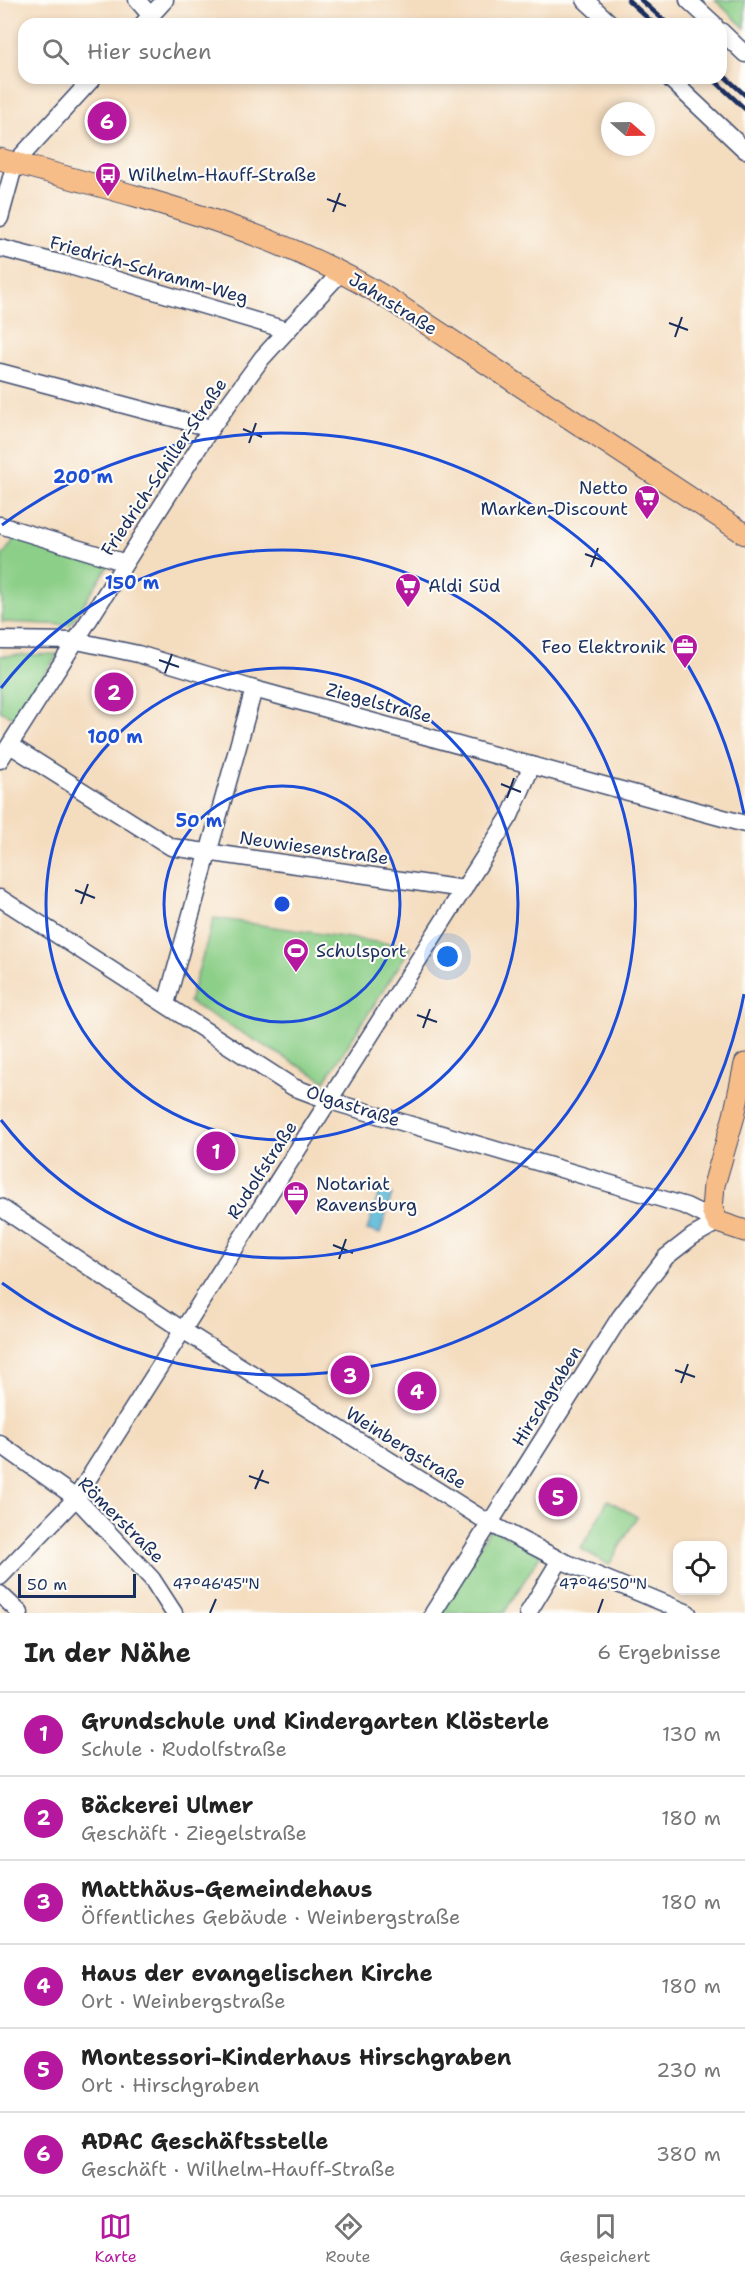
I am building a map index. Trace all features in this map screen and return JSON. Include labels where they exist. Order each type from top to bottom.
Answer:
[{"type":"main road","name":"Jahnstraße","points":[[8,161],[257,234],[341,272],[395,303],[745,534]]},
{"type":"main road","points":[[718,1222],[712,1210],[714,1185],[734,1116],[745,1064]]},
{"type":"main road","name":"Olgastraße","points":[[718,1222],[745,1231]]},
{"type":"street","points":[[137,0],[146,18]]},
{"type":"street","points":[[149,18],[165,0]]},
{"type":"street","points":[[585,0],[604,18]]},
{"type":"street","points":[[688,0],[708,18]]},
{"type":"street","points":[[727,37],[745,54]]},
{"type":"street","points":[[0,218],[6,194],[8,161],[87,84]]},
{"type":"street","points":[[675,84],[745,150]]},
{"type":"street","name":"Friedrich-Schramm-Weg","points":[[0,248],[63,264],[286,330]]},
{"type":"street","name":"Friedrich-Schiller-Straße","points":[[0,760],[77,640],[123,562],[210,428],[286,330],[341,272]]},
{"type":"street","points":[[0,372],[210,428]]},
{"type":"street","points":[[0,525],[123,562]]},
{"type":"street","name":"Ziegelstraße","points":[[0,640],[77,640],[138,654],[254,689],[745,824]]},
{"type":"street","points":[[166,1004],[254,689]]},
{"type":"street","name":"Neuwiesenstraße","points":[[10,745],[171,847],[464,889]]},
{"type":"street","name":"Rudolfstraße","points":[[0,1577],[76,1498],[181,1329],[330,1101],[510,816],[532,765]]},
{"type":"street","name":"Olgastraße","points":[[0,898],[293,1087],[330,1101],[686,1206],[718,1222]]},
{"type":"street","name":"Weinbergstraße","points":[[0,1207],[181,1329],[489,1523],[560,1560],[688,1613]]},
{"type":"street","name":"Hirschgraben","points":[[433,1613],[620,1317],[666,1257],[693,1236],[718,1222]]},
{"type":"street","name":"Römerstraße","points":[[0,1444],[76,1498],[152,1579],[174,1613]]},
{"type":"street","points":[[528,1613],[560,1560]]},
{"type":"street","points":[[0,1594],[20,1613]]},
{"type":"green space","points":[[715,0],[745,0],[745,28]]},
{"type":"green space","points":[[17,536],[109,565],[70,625],[2,622],[2,556]]},
{"type":"green space","points":[[58,654],[15,718],[0,711],[0,656]]},
{"type":"green space","name":"Schulsport","points":[[214,918],[411,947],[325,1081],[189,1002]]},
{"type":"green space","points":[[608,1500],[637,1517],[609,1565],[581,1549]]},
{"type":"green space","points":[[491,1528],[541,1554],[504,1613],[438,1613]]},
{"type":"water","points":[[380,1190],[392,1194],[380,1234],[367,1230]]},
{"type":"railway","points":[[628,0],[648,18]]},
{"type":"railway","points":[[641,0],[661,18]]},
{"type":"railway","points":[[727,78],[745,95]]},
{"type":"railway","points":[[718,84],[745,109]]},
{"type":"place","name":"ADAC Geschäftsstelle","points":[[107,121]]},
{"type":"place","name":"Wilhelm-Hauff-Straße","points":[[108,198]]},
{"type":"place","name":"Netto Marken-Discount","points":[[647,521]]},
{"type":"place","name":"Aldi Süd","points":[[408,609]]},
{"type":"place","name":"Feo Elektronik","points":[[685,670]]},
{"type":"place","name":"Bäckerei Ulmer","points":[[114,692]]},
{"type":"place","name":"Schulsport","points":[[296,974]]},
{"type":"place","name":"Grundschule und Kindergarten Klösterle","points":[[216,1151]]},
{"type":"place","name":"Notariat Ravensburg","points":[[296,1217]]},
{"type":"place","name":"Matthäus-Gemeindehaus","points":[[350,1375]]},
{"type":"place","name":"Haus der evangelischen Kirche","points":[[417,1391]]},
{"type":"place","name":"Montessori-Kinderhaus Hirschgraben","points":[[558,1497]]}]
